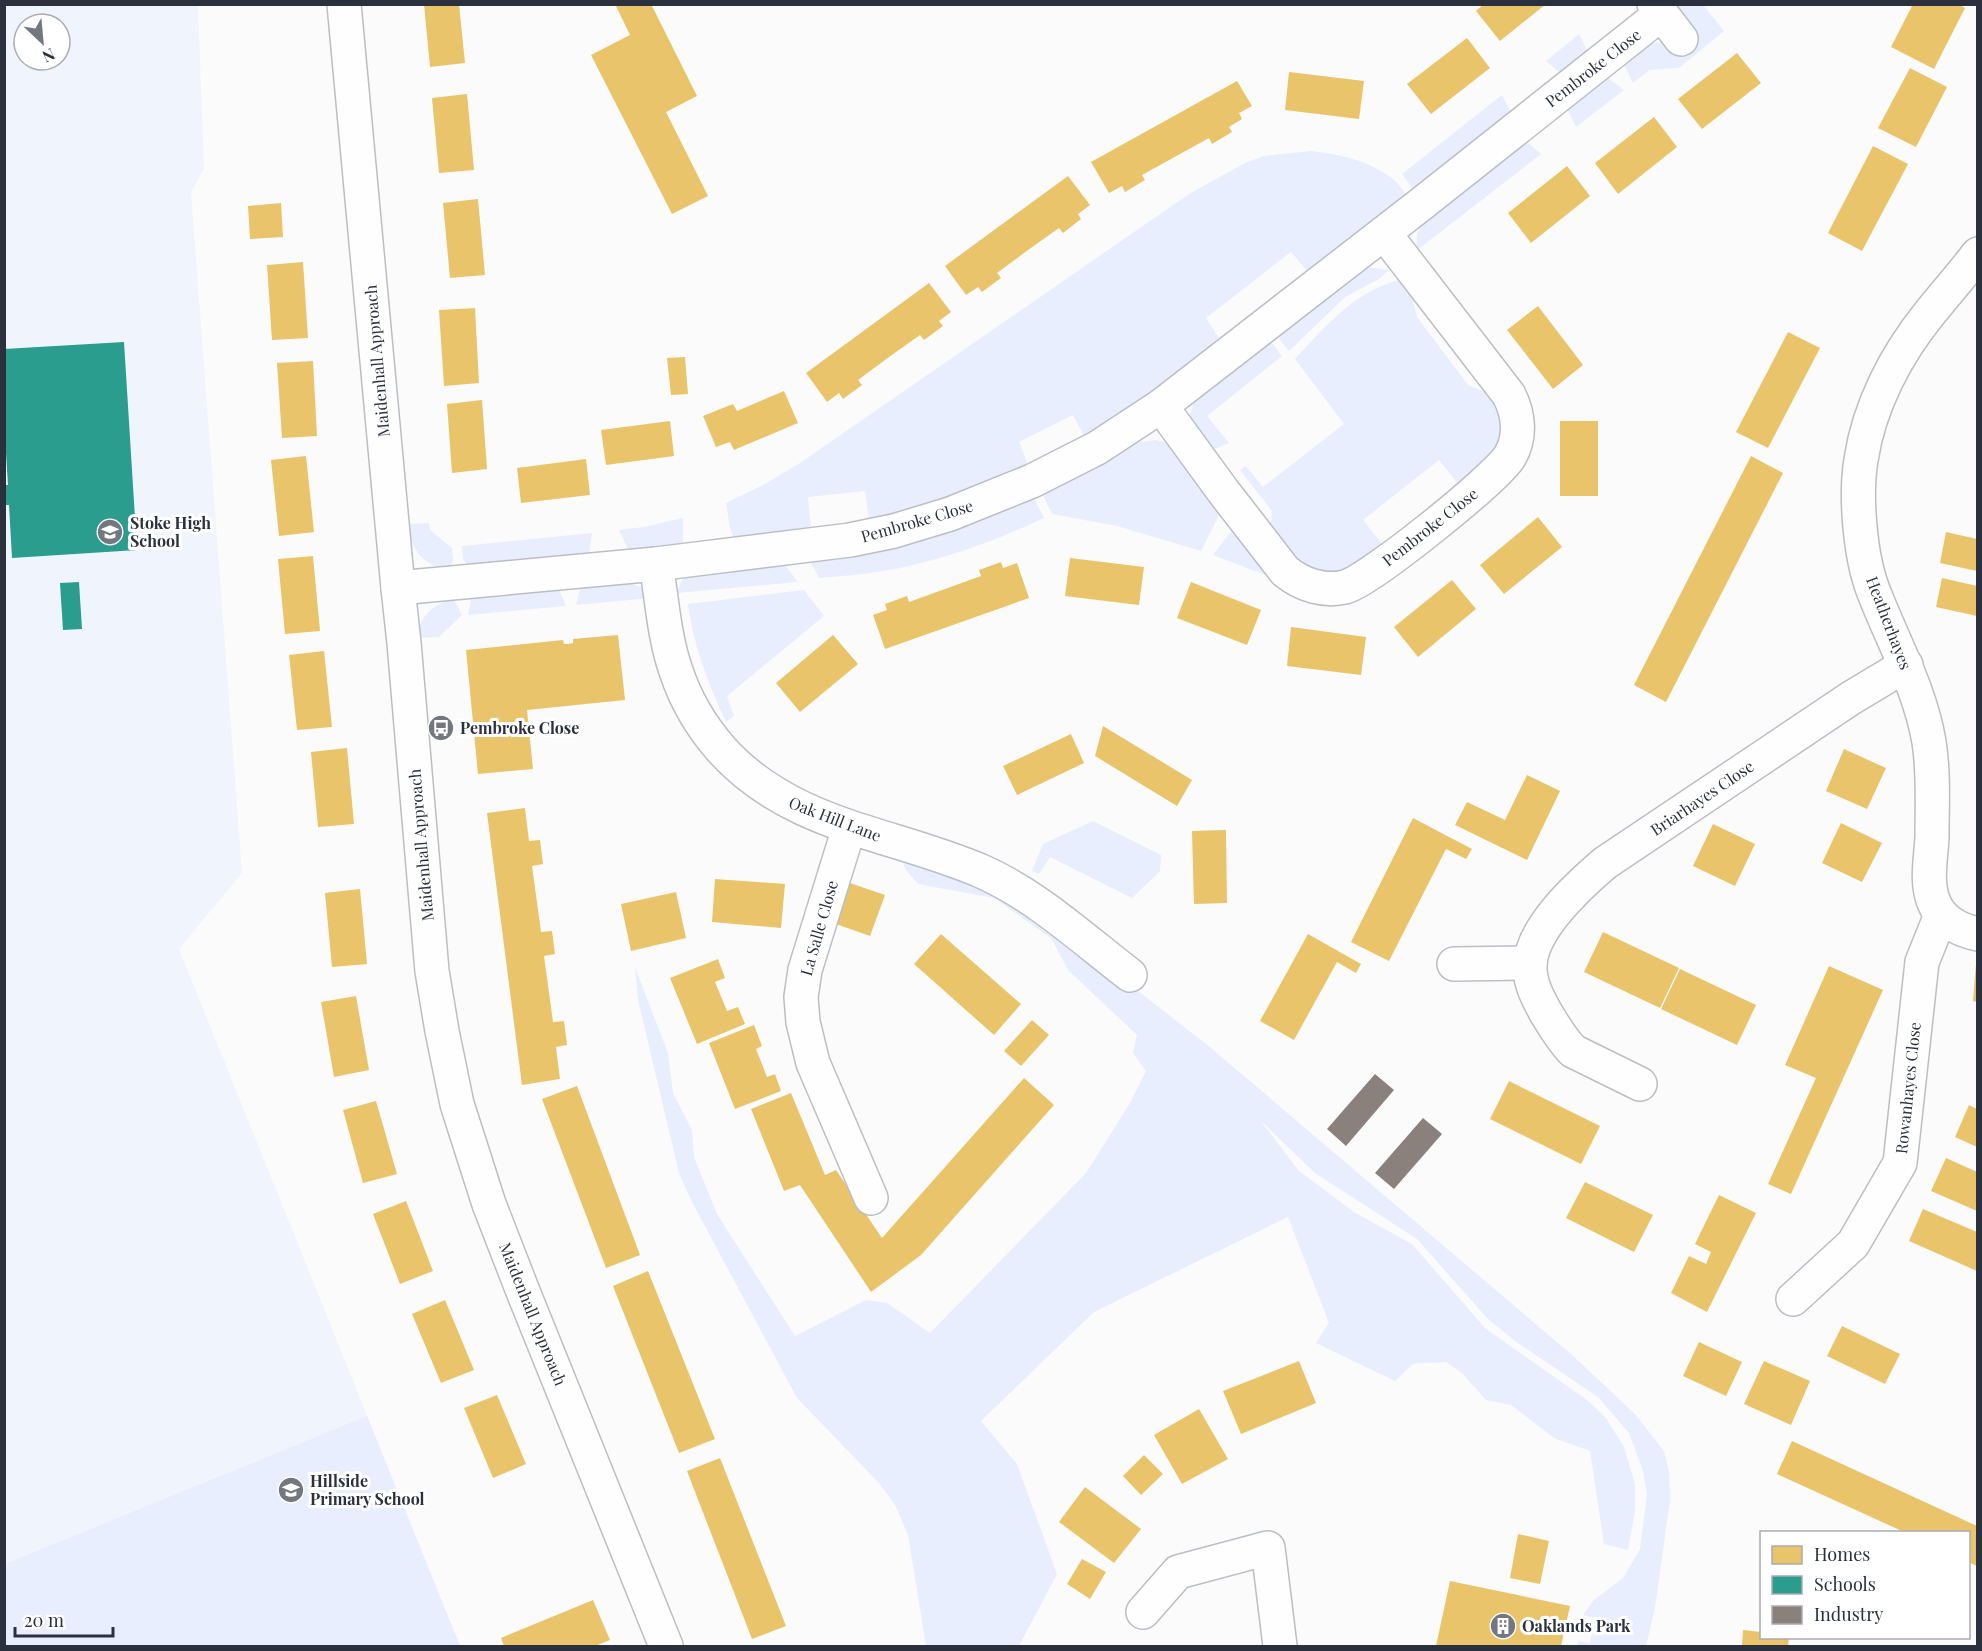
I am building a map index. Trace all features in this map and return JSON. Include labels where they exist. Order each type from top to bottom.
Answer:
[{"type":"street","name":"Maidenhall Approach","points":[[344,4],[405,651],[432,971],[442,1031],[457,1104],[489,1204],[666,1647]]},
{"type":"street","name":"Pembroke Close","points":[[398,588],[656,564],[850,540],[894,531],[984,502],[1097,448],[1161,406],[1384,233],[1658,9],[1682,39]]},
{"type":"street","name":"Pembroke Close","points":[[1161,406],[1223,491],[1291,576],[1314,586],[1339,588],[1355,583],[1386,562],[1501,468],[1510,455],[1518,429],[1517,414],[1509,395],[1384,233]]},
{"type":"street","name":"Heatherhayes","points":[[1941,915],[1930,890],[1931,764],[1928,741],[1923,716],[1906,665],[1872,587],[1862,541],[1860,462],[1871,417],[1895,363],[1928,315],[1977,254]]},
{"type":"street","name":"Oak Hill Lane","points":[[656,564],[675,669],[692,711],[702,727],[735,764],[777,796],[849,828],[942,855],[983,872],[1017,890],[1130,975]]},
{"type":"street","name":"Briarhayes Close","points":[[1530,963],[1536,944],[1550,920],[1582,882],[1605,863],[1851,698],[1906,665]]},
{"type":"street","name":"La Salle Close","points":[[849,828],[805,970],[801,997],[802,1022],[813,1063],[871,1198]]},
{"type":"street","points":[[1941,915],[1960,929],[1977,934]]},
{"type":"street","name":"Rowanhayes Close","points":[[1793,1299],[1853,1244],[1900,1163],[1922,962],[1941,915]]},
{"type":"street","points":[[1454,964],[1530,963],[1531,980],[1537,997],[1566,1043],[1581,1056],[1640,1084]]},
{"type":"street","points":[[1143,1612],[1178,1572],[1268,1548],[1280,1647]]},
{"type":"shaded area","name":"Stoke High School","points":[[5,5],[198,5],[204,169],[191,192],[242,873],[179,949],[460,1646],[5,1646]]},
{"type":"shaded area","points":[[1670,5],[1703,5],[1724,31],[1679,68],[1649,70],[1633,83],[1623,62],[1647,45],[1663,41],[1680,54],[1697,39]]},
{"type":"shaded area","points":[[1579,34],[1590,56],[1564,76],[1546,61]]},
{"type":"shaded area","points":[[1605,76],[1624,90],[1576,127],[1566,106]]},
{"type":"shaded area","points":[[1502,95],[1513,117],[1416,193],[1402,174]]},
{"type":"shaded area","points":[[1524,139],[1541,154],[1416,251],[1420,226]]},
{"type":"shaded area","points":[[1311,151],[1344,156],[1375,167],[1393,179],[1409,198],[1309,273],[1291,252],[1206,318],[1221,341],[1111,426],[1084,436],[1073,415],[1019,442],[1029,467],[916,512],[869,520],[865,491],[808,497],[811,528],[735,541],[730,528],[726,503],[767,483],[800,463],[1189,194],[1245,163],[1264,156]]},
{"type":"shaded area","points":[[1364,268],[1389,270],[1379,279],[1345,297],[1289,351],[1279,339],[1281,327]]},
{"type":"shaded area","points":[[1404,279],[1409,284],[1417,317],[1468,385],[1496,397],[1502,427],[1500,438],[1490,457],[1462,489],[1439,460],[1363,520],[1386,549],[1343,570],[1320,572],[1297,562],[1270,535],[1272,511],[1240,470],[1246,466],[1263,487],[1344,424],[1295,359],[1331,322],[1357,300],[1387,284]]},
{"type":"shaded area","points":[[1265,340],[1272,343],[1282,356],[1207,416],[1229,443],[1207,452],[1192,430],[1190,415],[1195,397]]},
{"type":"shaded area","points":[[1156,440],[1168,443],[1223,507],[1201,551],[1117,526],[1052,514],[1042,493],[1124,448],[1138,442]]},
{"type":"shaded area","points":[[1033,496],[1044,518],[945,557],[875,572],[819,578],[808,557]]},
{"type":"shaded area","points":[[683,518],[683,545],[629,551],[619,530],[644,527]]},
{"type":"shaded area","points":[[429,523],[430,530],[452,548],[453,560],[450,569],[425,560],[411,541],[407,524]]},
{"type":"shaded area","points":[[1237,524],[1271,577],[1213,555]]},
{"type":"shaded area","points":[[592,533],[589,556],[469,568],[463,559],[462,546]]},
{"type":"shaded area","points":[[781,560],[798,582],[677,593],[681,582],[687,575]]},
{"type":"shaded area","points":[[625,582],[641,587],[651,598],[576,605],[581,585]]},
{"type":"shaded area","points":[[558,587],[566,606],[468,615],[472,595]]},
{"type":"shaded area","points":[[804,590],[824,616],[727,696],[734,716],[726,722],[702,664],[688,604]]},
{"type":"shaded area","points":[[454,599],[462,615],[439,637],[418,638],[418,631],[428,612]]},
{"type":"shaded area","points":[[1093,821],[1161,855],[1160,871],[1132,898],[1050,857],[1039,874],[1032,871],[1043,844]]},
{"type":"shaded area","points":[[899,849],[1032,908],[1211,1048],[1571,1354],[1635,1414],[1664,1451],[1669,1471],[1670,1500],[1655,1608],[1646,1646],[1577,1646],[1578,1641],[1590,1643],[1595,1618],[1583,1615],[1594,1600],[1623,1578],[1640,1549],[1647,1495],[1643,1471],[1629,1433],[1598,1397],[1515,1341],[1487,1318],[1417,1239],[1315,1173],[1260,1120],[1299,1171],[1354,1212],[1412,1244],[1485,1328],[1587,1400],[1606,1418],[1624,1447],[1635,1484],[1635,1511],[1628,1550],[1604,1544],[1590,1451],[1554,1438],[1511,1405],[1486,1400],[1462,1373],[1446,1362],[1413,1364],[1395,1381],[1316,1343],[1329,1323],[1288,1217],[1094,1312],[981,1421],[1017,1464],[1057,1574],[1019,1646],[926,1646],[908,1535],[895,1505],[879,1483],[797,1398],[692,1202],[679,1173],[638,1000],[635,967],[668,1053],[673,1093],[692,1130],[694,1157],[717,1214],[795,1336],[866,1300],[887,1303],[930,1333],[1086,1173],[1130,1103],[1146,1071],[1133,1053],[1137,1035],[1068,970],[1051,938],[994,898],[918,884],[905,869]]},
{"type":"shaded area","name":"Hillside Primary School","points":[[367,1416],[460,1646],[5,1646],[5,1564]]},
{"type":"building: Homes","points":[[424,4],[459,4],[465,63],[430,67]]},
{"type":"building: Homes","points":[[615,4],[651,4],[697,96],[666,112],[708,196],[672,214],[591,55],[630,35]]},
{"type":"building: Homes","points":[[1484,4],[1546,4],[1500,41],[1476,11]]},
{"type":"building: Homes","points":[[1913,4],[1958,4],[1965,8],[1934,69],[1891,47]]},
{"type":"building: Homes","points":[[1467,38],[1490,68],[1431,114],[1407,84]]},
{"type":"building: Homes","points":[[1737,53],[1761,83],[1702,129],[1678,99]]},
{"type":"building: Homes","points":[[1910,68],[1947,87],[1916,147],[1878,128]]},
{"type":"building: Homes","points":[[1289,72],[1364,81],[1359,119],[1285,110]]},
{"type":"building: Homes","points":[[1237,81],[1252,106],[1239,113],[1242,119],[1229,127],[1232,132],[1212,144],[1209,138],[1142,175],[1145,180],[1125,192],[1122,186],[1109,193],[1091,162]]},
{"type":"building: Homes","points":[[467,94],[474,170],[439,173],[432,98]]},
{"type":"building: Homes","points":[[1654,117],[1677,147],[1618,194],[1595,163]]},
{"type":"building: Homes","points":[[1873,146],[1908,164],[1862,251],[1828,233]]},
{"type":"building: Homes","points":[[1567,166],[1590,196],[1531,243],[1508,213]]},
{"type":"building: Homes","points":[[1068,176],[1090,205],[1078,214],[1081,219],[1063,233],[1059,228],[1028,250],[997,273],[1001,278],[982,292],[978,287],[966,295],[945,266]]},
{"type":"building: Homes","points":[[478,199],[485,275],[450,278],[443,203]]},
{"type":"building: Homes","points":[[281,203],[283,237],[250,239],[248,206]]},
{"type":"building: Homes","points":[[303,262],[308,338],[272,340],[267,265]]},
{"type":"building: Homes","points":[[929,283],[951,312],[939,321],[943,326],[924,340],[920,335],[889,357],[858,380],[862,385],[843,399],[839,393],[827,402],[806,373]]},
{"type":"building: Homes","points":[[1538,306],[1583,365],[1553,389],[1507,330]]},
{"type":"building: Homes","points":[[475,308],[479,383],[444,386],[439,310]]},
{"type":"building: Homes","points":[[1788,332],[1820,348],[1768,448],[1736,432]]},
{"type":"building: Homes","points":[[685,357],[688,394],[671,395],[667,358]]},
{"type":"building: Homes","points":[[313,361],[317,436],[282,438],[277,363]]},
{"type":"building: Homes","points":[[784,391],[798,423],[734,450],[730,442],[716,447],[703,416],[733,404],[737,411]]},
{"type":"building: Homes","points":[[482,400],[487,469],[452,473],[447,404]]},
{"type":"building: Homes","points":[[670,421],[674,456],[606,465],[601,430]]},
{"type":"building: Homes","points":[[1560,421],[1598,421],[1598,496],[1560,496]]},
{"type":"building: Homes","points":[[306,456],[314,532],[279,536],[271,460]]},
{"type":"building: Homes","points":[[1751,456],[1783,473],[1666,702],[1634,685]]},
{"type":"building: Homes","points":[[586,459],[590,495],[521,503],[517,468]]},
{"type":"building: Homes","points":[[1538,517],[1562,547],[1504,594],[1480,565]]},
{"type":"building: Homes","points":[[1946,532],[1977,539],[1977,571],[1940,563]]},
{"type":"building: Homes","points":[[313,556],[320,631],[285,634],[278,559]]},
{"type":"building: Homes","points":[[1070,558],[1144,567],[1139,605],[1065,596]]},
{"type":"building: Homes","points":[[1001,562],[1003,568],[1017,563],[1029,598],[885,649],[873,615],[887,610],[885,604],[907,596],[909,602],[981,576],[979,570]]},
{"type":"building: Homes","points":[[1942,578],[1977,586],[1977,616],[1936,607]]},
{"type":"building: Homes","points":[[1452,580],[1476,609],[1418,657],[1394,627]]},
{"type":"building: Homes","points":[[1191,582],[1261,610],[1247,645],[1177,618]]},
{"type":"building: Homes","points":[[1291,627],[1366,637],[1361,675],[1287,666]]},
{"type":"building: Homes","points":[[618,635],[625,700],[527,710],[533,769],[478,774],[466,650],[563,640],[564,644],[568,644],[573,643],[573,639]]},
{"type":"building: Homes","points":[[833,635],[858,664],[800,712],[776,683]]},
{"type":"building: Homes","points":[[324,651],[332,727],[297,730],[289,655]]},
{"type":"building: Homes","points":[[1103,726],[1192,780],[1177,806],[1095,756]]},
{"type":"building: Homes","points":[[1071,734],[1084,763],[1017,795],[1003,766]]},
{"type":"building: Homes","points":[[347,748],[354,824],[318,827],[311,752]]},
{"type":"building: Homes","points":[[1844,749],[1886,768],[1867,809],[1826,791]]},
{"type":"building: Homes","points":[[1527,775],[1560,791],[1527,860],[1455,825],[1467,802],[1505,820]]},
{"type":"building: Homes","points":[[525,808],[529,841],[540,840],[543,864],[532,866],[541,932],[552,931],[555,954],[544,956],[553,1022],[564,1021],[567,1045],[556,1047],[560,1079],[522,1085],[487,813]]},
{"type":"building: Homes","points":[[1413,818],[1472,849],[1466,859],[1446,849],[1389,961],[1351,942]]},
{"type":"building: Homes","points":[[1841,823],[1882,843],[1862,882],[1822,863]]},
{"type":"building: Homes","points":[[1713,824],[1755,844],[1735,886],[1693,866]]},
{"type":"building: Homes","points":[[1226,830],[1227,903],[1194,904],[1192,831]]},
{"type":"building: Homes","points":[[715,879],[785,884],[781,928],[712,922]]},
{"type":"building: Homes","points":[[847,882],[885,895],[870,936],[833,923]]},
{"type":"building: Homes","points":[[360,889],[367,964],[332,967],[325,893]]},
{"type":"building: Homes","points":[[676,892],[686,938],[631,951],[621,904]]},
{"type":"building: Homes","points":[[1603,932],[1679,968],[1660,1008],[1584,972]]},
{"type":"building: Homes","points":[[941,934],[1021,1004],[994,1035],[914,964]]},
{"type":"building: Homes","points":[[1308,934],[1361,964],[1356,973],[1337,962],[1294,1040],[1260,1021]]},
{"type":"building: Homes","points":[[718,959],[725,978],[715,982],[727,1011],[738,1007],[745,1024],[697,1044],[670,978]]},
{"type":"building: Homes","points":[[1977,964],[1977,1002],[1973,1001]]},
{"type":"building: Homes","points":[[1829,966],[1883,990],[1791,1194],[1768,1184],[1816,1078],[1785,1065]]},
{"type":"building: Homes","points":[[1680,969],[1756,1005],[1737,1045],[1661,1009]]},
{"type":"building: Homes","points":[[356,996],[369,1070],[334,1077],[321,1002]]},
{"type":"building: Homes","points":[[1032,1020],[1049,1035],[1021,1066],[1004,1051]]},
{"type":"building: Homes","points":[[754,1025],[762,1046],[756,1049],[767,1077],[775,1074],[781,1091],[735,1109],[709,1043]]},
{"type":"building: Homes","points":[[1024,1078],[1054,1105],[921,1255],[871,1292],[800,1185],[784,1191],[751,1109],[791,1093],[825,1175],[836,1170],[882,1238]]},
{"type":"building: Homes","points":[[1509,1081],[1600,1126],[1581,1164],[1490,1119]]},
{"type":"building: Homes","points":[[577,1086],[640,1255],[606,1268],[542,1099]]},
{"type":"building: Homes","points":[[376,1101],[397,1174],[363,1183],[343,1110]]},
{"type":"building: Homes","points":[[1969,1105],[1977,1109],[1977,1147],[1955,1137]]},
{"type":"building: Homes","points":[[1946,1158],[1977,1172],[1977,1211],[1931,1191]]},
{"type":"building: Homes","points":[[1585,1182],[1653,1215],[1634,1252],[1566,1218]]},
{"type":"building: Homes","points":[[1719,1195],[1756,1213],[1707,1312],[1671,1293],[1689,1256],[1706,1264],[1711,1252],[1695,1244]]},
{"type":"building: Homes","points":[[406,1201],[433,1271],[400,1284],[373,1214]]},
{"type":"building: Homes","points":[[1923,1209],[1977,1232],[1977,1271],[1909,1241]]},
{"type":"building: Homes","points":[[648,1271],[715,1439],[679,1453],[613,1286]]},
{"type":"building: Homes","points":[[445,1300],[474,1370],[441,1383],[412,1314]]},
{"type":"building: Homes","points":[[1842,1326],[1900,1354],[1885,1384],[1827,1356]]},
{"type":"building: Homes","points":[[1699,1342],[1742,1362],[1726,1396],[1683,1376]]},
{"type":"building: Homes","points":[[1299,1361],[1316,1403],[1241,1434],[1223,1391]]},
{"type":"building: Homes","points":[[1764,1361],[1810,1381],[1791,1425],[1744,1404]]},
{"type":"building: Homes","points":[[497,1395],[526,1464],[493,1478],[464,1408]]},
{"type":"building: Homes","points":[[1199,1409],[1228,1459],[1182,1484],[1154,1435]]},
{"type":"building: Homes","points":[[1792,1441],[1977,1526],[1977,1566],[1970,1563],[1970,1531],[1902,1531],[1777,1474]]},
{"type":"building: Homes","points":[[1144,1455],[1163,1474],[1141,1495],[1123,1476]]},
{"type":"building: Homes","points":[[720,1458],[786,1626],[752,1639],[687,1471]]},
{"type":"building: Homes","points":[[1085,1487],[1141,1529],[1114,1563],[1059,1522]]},
{"type":"building: Homes","points":[[1518,1534],[1549,1541],[1540,1584],[1510,1578]]},
{"type":"building: Homes","points":[[1082,1559],[1106,1572],[1090,1599],[1067,1584]]},
{"type":"building: Homes","name":"Oaklands Park","points":[[1450,1581],[1570,1606],[1561,1646],[1436,1646]]},
{"type":"building: Homes","points":[[593,1600],[610,1640],[595,1646],[504,1646],[501,1638]]},
{"type":"building: Homes","points":[[1743,1630],[1760,1632],[1760,1639],[1789,1639],[1788,1646],[1742,1646]]},
{"type":"building: Schools","points":[[124,342],[137,550],[12,558],[9,505],[4,505],[4,485],[8,485],[4,422],[4,349]]},
{"type":"building: Schools","points":[[79,582],[82,629],[63,630],[60,583]]},
{"type":"building: Industry","points":[[1375,1074],[1394,1090],[1346,1146],[1327,1129]]},
{"type":"building: Industry","points":[[1423,1118],[1442,1134],[1394,1189],[1375,1173]]},
{"type":"place","name":"Stoke High School","points":[[110,532]]},
{"type":"place","name":"Pembroke Close","points":[[441,728]]},
{"type":"place","name":"Hillside Primary School","points":[[291,1490]]},
{"type":"place","name":"Oaklands Park","points":[[1503,1626]]}]
